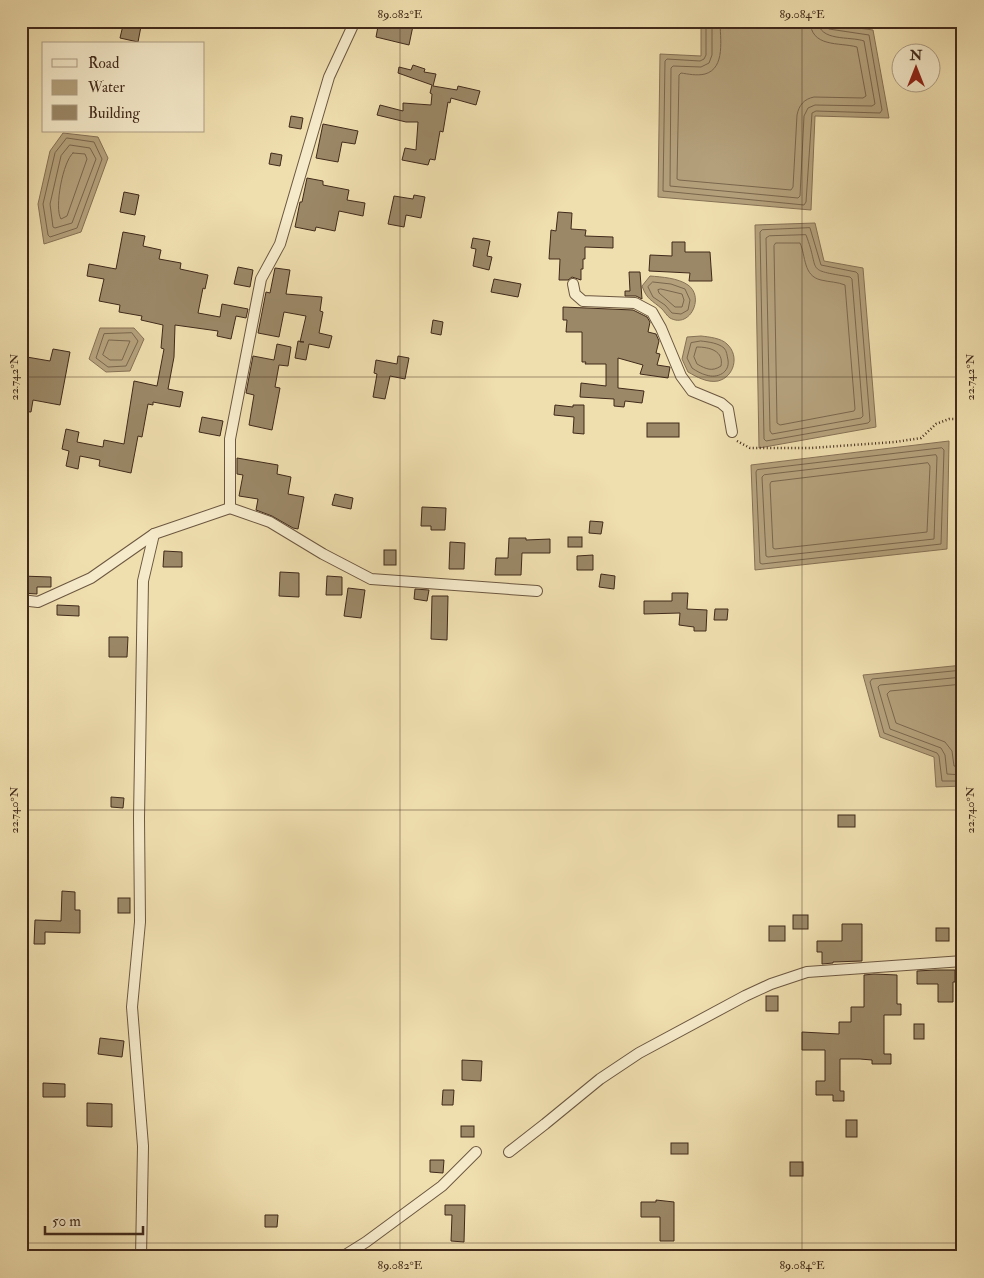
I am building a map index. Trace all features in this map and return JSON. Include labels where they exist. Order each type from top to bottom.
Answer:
[{"type":"street","points":[[230,508],[230,439],[261,279],[280,244],[328,77],[355,21]]},
{"type":"street","points":[[573,284],[575,294],[583,301],[635,303],[652,312],[661,328],[680,376],[692,391],[721,403],[728,409],[732,432]]},
{"type":"street","points":[[21,600],[38,602],[91,578],[154,534],[230,508],[270,522],[323,554],[371,579],[537,591]]},
{"type":"street","points":[[141,1257],[144,1146],[132,1007],[140,922],[139,818],[143,580],[154,534]]},
{"type":"street","points":[[509,1152],[600,1078],[639,1053],[771,984],[808,972],[963,961]]},
{"type":"street","points":[[342,1257],[366,1242],[442,1186],[476,1152]]},
{"type":"path","points":[[732,432],[736,441],[750,448],[811,448],[896,442],[921,438],[936,424],[949,419],[963,419]]},
{"type":"water","points":[[701,21],[829,21],[829,24],[873,30],[889,118],[815,116],[811,210],[658,197],[660,54],[701,56]]},
{"type":"water","points":[[63,133],[98,137],[108,158],[81,232],[44,244],[38,204],[50,151]]},
{"type":"water","points":[[815,223],[824,261],[863,268],[876,427],[759,448],[755,225]]},
{"type":"water","points":[[650,276],[675,279],[688,285],[693,290],[695,304],[689,316],[677,320],[670,318],[650,299],[642,286]]},
{"type":"water","points":[[100,328],[134,328],[144,339],[130,371],[106,372],[89,359]]},
{"type":"water","points":[[701,336],[722,340],[731,349],[734,360],[733,366],[724,379],[710,381],[688,372],[682,359],[687,337]]},
{"type":"water","points":[[949,441],[947,549],[755,570],[751,465]]},
{"type":"water","points":[[963,665],[963,786],[936,787],[934,757],[880,737],[863,675]]},
{"type":"building","points":[[124,21],[142,21],[138,42],[120,38]]},
{"type":"building","points":[[379,21],[414,21],[409,45],[376,37]]},
{"type":"building","points":[[413,65],[425,69],[424,72],[436,74],[433,86],[457,90],[458,86],[480,91],[476,105],[451,98],[450,103],[448,102],[443,132],[440,131],[435,160],[430,159],[428,165],[402,160],[405,148],[416,150],[418,122],[406,122],[377,115],[380,105],[403,111],[403,103],[431,105],[432,94],[430,93],[432,85],[398,73],[399,67],[411,70]]},
{"type":"building","points":[[291,116],[303,118],[301,129],[289,127]]},
{"type":"building","points":[[323,124],[358,131],[355,144],[342,142],[338,162],[316,158]]},
{"type":"building","points":[[271,153],[282,155],[280,166],[269,164]]},
{"type":"building","points":[[307,178],[323,181],[323,185],[349,190],[347,200],[365,203],[363,216],[339,211],[335,231],[316,227],[315,231],[295,227]]},
{"type":"building","points":[[124,192],[139,195],[135,215],[120,212]]},
{"type":"building","points":[[414,195],[425,197],[421,218],[406,215],[404,227],[388,224],[394,196],[413,199]]},
{"type":"building","points":[[558,212],[572,213],[571,229],[586,230],[585,236],[613,237],[613,248],[585,247],[581,280],[572,277],[568,280],[559,280],[560,259],[549,259],[551,230],[556,231]]},
{"type":"building","points":[[123,232],[145,236],[143,246],[161,250],[159,259],[181,263],[180,269],[208,275],[205,289],[203,288],[198,313],[220,317],[222,304],[248,309],[246,318],[236,316],[231,339],[217,336],[218,331],[175,325],[174,357],[168,389],[183,392],[180,407],[153,402],[153,405],[148,404],[142,437],[138,436],[131,473],[99,466],[100,460],[80,456],[78,469],[66,466],[69,451],[62,449],[66,429],[79,432],[77,442],[103,447],[104,440],[124,444],[134,381],[157,386],[164,349],[161,348],[163,325],[141,320],[142,316],[119,312],[120,305],[99,301],[104,279],[87,276],[89,264],[116,269]]},
{"type":"building","points":[[473,238],[490,241],[487,256],[492,257],[489,270],[473,266],[476,249],[471,248]]},
{"type":"building","points":[[672,242],[685,242],[685,252],[710,252],[712,281],[689,281],[690,273],[649,271],[650,255],[672,256]]},
{"type":"building","points":[[238,267],[253,270],[250,287],[234,284]]},
{"type":"building","points":[[275,268],[290,270],[286,294],[322,297],[320,311],[323,312],[319,333],[332,336],[329,348],[309,344],[306,360],[295,358],[306,316],[284,312],[279,337],[258,333],[266,292],[270,293]]},
{"type":"building","points":[[629,272],[640,272],[642,299],[636,296],[625,296],[625,291],[630,291]]},
{"type":"building","points":[[494,279],[521,284],[518,297],[491,292]]},
{"type":"building","points":[[563,307],[633,310],[647,317],[650,322],[648,332],[656,334],[659,341],[656,353],[660,354],[657,365],[670,367],[668,378],[640,374],[643,365],[618,358],[618,388],[644,391],[642,403],[625,401],[624,407],[614,406],[614,399],[580,397],[581,383],[606,386],[606,364],[585,364],[586,362],[582,362],[582,332],[566,332],[567,320],[563,320]]},
{"type":"building","points":[[433,320],[443,322],[441,335],[431,333]]},
{"type":"building","points":[[277,344],[291,347],[288,366],[279,365],[275,387],[280,388],[272,430],[249,425],[254,395],[246,393],[253,356],[274,360]]},
{"type":"building","points":[[53,349],[70,352],[60,405],[33,400],[31,412],[21,411],[21,356],[50,361]]},
{"type":"building","points":[[398,356],[409,358],[405,379],[390,376],[385,399],[373,397],[377,374],[374,373],[376,360],[397,364]]},
{"type":"building","points":[[555,405],[573,407],[573,405],[584,405],[584,434],[573,433],[574,417],[554,415]]},
{"type":"building","points":[[202,417],[223,421],[220,436],[199,432]]},
{"type":"building","points":[[647,423],[679,423],[679,437],[647,437]]},
{"type":"building","points":[[237,458],[278,465],[277,474],[291,477],[288,494],[304,497],[298,529],[256,510],[258,499],[239,496],[243,475],[237,474]]},
{"type":"building","points":[[335,494],[353,498],[351,509],[332,505]]},
{"type":"building","points":[[422,507],[446,508],[445,530],[431,530],[431,526],[421,526]]},
{"type":"building","points":[[590,521],[603,522],[601,534],[589,533]]},
{"type":"building","points":[[568,537],[582,537],[582,547],[568,547]]},
{"type":"building","points":[[509,538],[526,538],[526,540],[550,539],[550,553],[522,553],[521,575],[495,575],[496,558],[508,558]]},
{"type":"building","points":[[450,542],[465,543],[464,569],[449,569]]},
{"type":"building","points":[[384,550],[396,550],[396,565],[384,565]]},
{"type":"building","points":[[164,551],[182,552],[182,567],[163,567]]},
{"type":"building","points":[[593,555],[593,570],[577,570],[577,556]]},
{"type":"building","points":[[280,572],[299,573],[299,597],[279,596]]},
{"type":"building","points":[[601,574],[615,576],[614,589],[599,587]]},
{"type":"building","points":[[21,576],[51,577],[51,587],[37,587],[37,594],[21,593]]},
{"type":"building","points":[[327,576],[342,577],[342,595],[326,595]]},
{"type":"building","points":[[348,588],[365,590],[361,618],[344,616]]},
{"type":"building","points":[[415,589],[429,590],[427,601],[414,599]]},
{"type":"building","points":[[672,593],[688,593],[687,609],[707,610],[706,631],[694,631],[694,627],[679,625],[680,613],[644,614],[644,601],[672,601]]},
{"type":"building","points":[[432,596],[448,596],[447,640],[431,639]]},
{"type":"building","points":[[57,605],[79,606],[79,616],[57,615]]},
{"type":"building","points":[[715,609],[728,609],[727,620],[714,620]]},
{"type":"building","points":[[109,637],[128,637],[127,657],[109,657]]},
{"type":"building","points":[[111,797],[124,798],[123,808],[111,807]]},
{"type":"building","points":[[838,815],[855,815],[855,827],[838,827]]},
{"type":"building","points":[[62,891],[75,892],[75,910],[80,910],[80,933],[45,932],[45,944],[34,944],[35,920],[61,921]]},
{"type":"building","points":[[118,898],[130,898],[130,913],[118,913]]},
{"type":"building","points":[[793,915],[808,915],[808,929],[793,929]]},
{"type":"building","points":[[842,924],[862,924],[862,961],[822,964],[822,952],[817,952],[817,941],[842,941]]},
{"type":"building","points":[[769,926],[785,926],[785,941],[769,941]]},
{"type":"building","points":[[936,928],[949,928],[949,941],[936,941]]},
{"type":"building","points":[[955,970],[953,1002],[938,1002],[938,984],[917,984],[917,971]]},
{"type":"building","points":[[864,975],[897,975],[897,1004],[901,1004],[901,1015],[884,1015],[884,1054],[891,1054],[891,1064],[872,1064],[872,1060],[840,1059],[840,1091],[844,1091],[844,1101],[833,1101],[833,1095],[816,1095],[816,1081],[825,1081],[825,1050],[802,1050],[802,1032],[839,1034],[839,1022],[851,1022],[851,1007],[864,1007]]},
{"type":"building","points":[[766,996],[778,996],[778,1011],[766,1011]]},
{"type":"building","points":[[914,1024],[924,1024],[924,1039],[914,1039]]},
{"type":"building","points":[[100,1038],[124,1041],[122,1057],[98,1054]]},
{"type":"building","points":[[462,1060],[482,1061],[481,1081],[462,1080]]},
{"type":"building","points":[[43,1083],[65,1084],[65,1097],[43,1097]]},
{"type":"building","points":[[443,1090],[454,1090],[453,1105],[442,1105]]},
{"type":"building","points":[[87,1103],[112,1104],[112,1127],[87,1126]]},
{"type":"building","points":[[846,1120],[857,1120],[857,1137],[846,1137]]},
{"type":"building","points":[[461,1126],[474,1126],[474,1137],[461,1137]]},
{"type":"building","points":[[671,1143],[688,1143],[688,1154],[671,1154]]},
{"type":"building","points":[[430,1160],[444,1160],[443,1173],[430,1172]]},
{"type":"building","points":[[790,1162],[803,1162],[803,1176],[790,1176]]},
{"type":"building","points":[[656,1200],[674,1202],[674,1241],[660,1241],[660,1217],[641,1217],[641,1202],[656,1202]]},
{"type":"building","points":[[445,1205],[465,1205],[464,1242],[451,1241],[452,1215],[445,1215]]},
{"type":"building","points":[[265,1215],[278,1215],[277,1227],[265,1227]]}]
